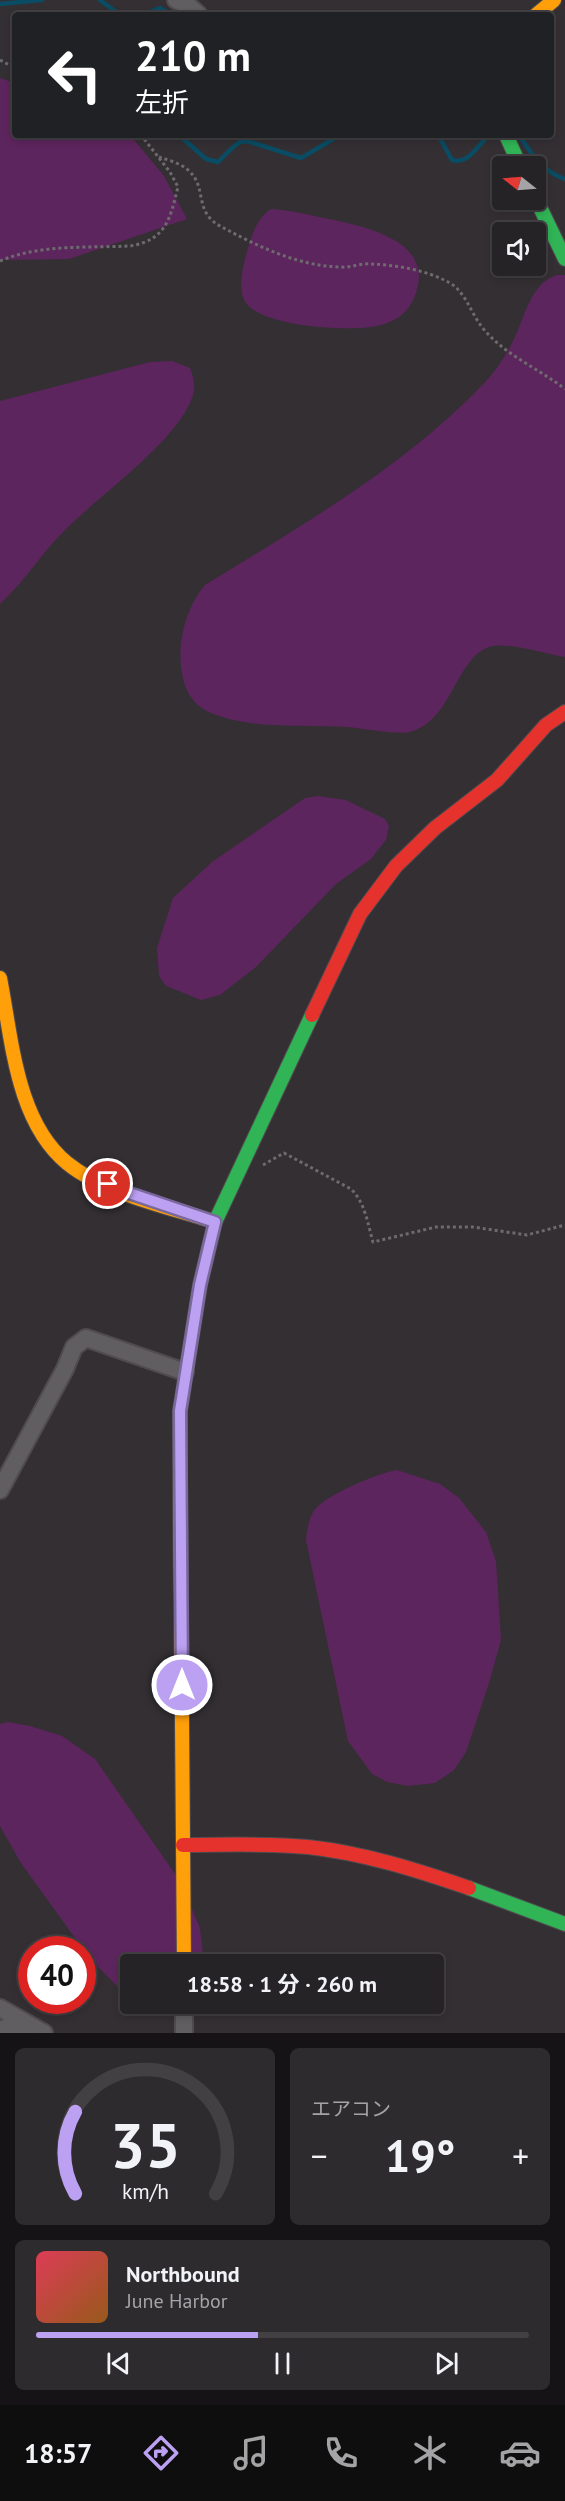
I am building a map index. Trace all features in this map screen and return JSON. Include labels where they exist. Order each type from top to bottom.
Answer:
[{"type":"street","points":[[176,0],[196,12]]},
{"type":"street","points":[[540,12],[554,0]]},
{"type":"street","points":[[507,138],[515,156]]},
{"type":"street","points":[[541,210],[565,259]]},
{"type":"street","points":[[184,1954],[180,1411],[200,1285],[215,1222],[239,1166],[347,939],[375,892],[396,866],[435,828],[497,780],[546,725],[565,712]]},
{"type":"street","points":[[0,978],[25,1096],[38,1126],[52,1147],[67,1163],[126,1192],[215,1222]]},
{"type":"street","points":[[0,1490],[65,1369],[74,1347],[86,1338],[185,1372]]},
{"type":"street","points":[[183,1845],[271,1845],[312,1848],[378,1858],[565,1924]]},
{"type":"street","points":[[0,2008],[43,2033]]},
{"type":"street","points":[[184,2014],[184,2033]]},
{"type":"street","points":[[0,2031],[7,2027],[43,2033]]},
{"type":"path","points":[[0,261],[35,250],[143,244],[158,234],[169,221],[178,187],[143,138]]},
{"type":"path","points":[[159,157],[188,170],[197,182],[201,206],[217,225],[270,251],[286,257],[332,266],[371,264],[423,272],[449,282],[461,292],[483,329],[522,362],[565,389]]},
{"type":"path","points":[[239,1166],[255,1171],[284,1153],[341,1184],[357,1195],[373,1242],[436,1227],[473,1227],[527,1235],[565,1225]]},
{"type":"shaded area","points":[[0,78],[12,82],[12,138],[132,138],[164,176],[187,219],[69,259],[0,260]]},
{"type":"shaded area","points":[[271,209],[345,222],[395,240],[408,251],[416,263],[419,279],[411,305],[391,322],[358,328],[300,325],[263,315],[250,307],[242,292],[244,262],[255,228]]},
{"type":"shaded area","points":[[557,275],[565,275],[565,657],[516,647],[489,647],[478,653],[469,663],[435,716],[424,726],[405,733],[347,727],[261,724],[227,718],[204,710],[193,700],[186,688],[180,656],[185,623],[193,603],[205,585],[315,517],[422,441],[497,368],[513,341],[534,293],[540,285]]},
{"type":"shaded area","points":[[172,361],[190,368],[194,384],[188,407],[176,426],[140,464],[67,528],[0,604],[0,401],[150,362]]},
{"type":"shaded area","points":[[318,796],[346,800],[385,819],[389,826],[386,840],[371,859],[336,884],[256,967],[220,995],[201,1000],[166,986],[159,976],[157,948],[173,898],[212,862],[305,798]]},
{"type":"shaded area","points":[[397,1470],[440,1484],[459,1498],[486,1532],[496,1561],[501,1640],[466,1752],[454,1770],[435,1783],[408,1786],[387,1782],[372,1774],[348,1741],[306,1540],[313,1512],[327,1499],[351,1486]]},
{"type":"shaded area","points":[[8,1722],[30,1726],[62,1736],[95,1759],[180,1881],[200,1928],[203,1954],[120,1954],[120,1989],[96,1965],[96,1936],[73,1936],[21,1863],[0,1826],[0,1724]]},
{"type":"waterway","points":[[0,4],[42,0]]},
{"type":"waterway","points":[[100,0],[116,12]]},
{"type":"waterway","points":[[150,12],[160,8],[167,12]]},
{"type":"waterway","points":[[182,138],[206,159],[218,162],[240,142],[247,141],[301,158],[335,138]]},
{"type":"waterway","points":[[440,138],[452,160],[458,161],[469,157],[486,138]]},
{"type":"waterway","points":[[521,138],[544,167],[565,179]]},
{"type":"traffic: fast","points":[[507,138],[515,156]]},
{"type":"traffic: fast","points":[[541,210],[565,259]]},
{"type":"traffic: fast","points":[[180,1477],[180,1411],[200,1285],[215,1222],[312,1015]]},
{"type":"traffic: fast","points":[[469,1888],[565,1924]]},
{"type":"traffic: slow","points":[[540,12],[554,0]]},
{"type":"traffic: slow","points":[[0,978],[19,1078],[37,1125],[50,1145],[67,1163],[100,1183],[138,1199],[215,1222]]},
{"type":"traffic: slow","points":[[180,1477],[184,1954]]},
{"type":"traffic: jam","points":[[312,1015],[360,914],[396,866],[435,828],[497,780],[546,725],[565,712]]},
{"type":"traffic: jam","points":[[183,1845],[277,1845],[349,1853],[390,1863],[469,1888]]},
{"type":"route","points":[[108,1184],[215,1222],[200,1285],[180,1411],[182,1685]]}]
